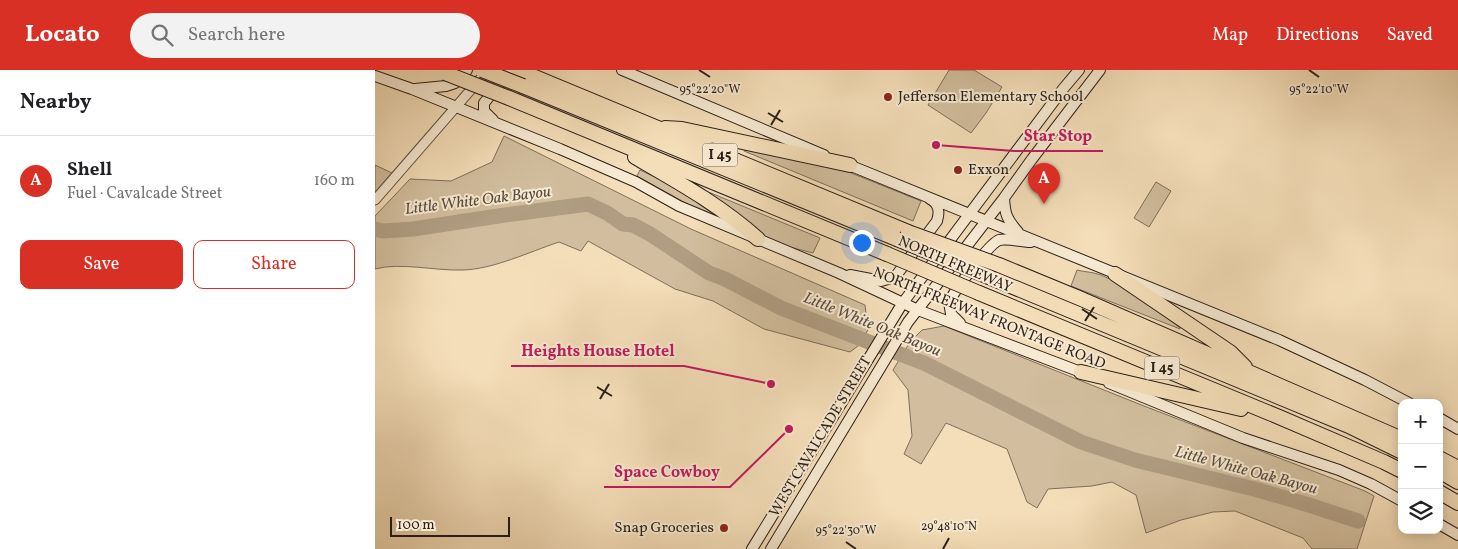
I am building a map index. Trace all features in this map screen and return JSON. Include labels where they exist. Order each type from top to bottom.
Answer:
[{"type":"highway","name":"NORTH FREEWAY","points":[[482,70],[903,236],[999,265],[1398,437]]},
{"type":"highway","name":"NORTH FREEWAY","points":[[519,70],[903,236],[989,277],[1349,426],[1398,450]]},
{"type":"highway","name":"NORTH FREEWAY","points":[[442,71],[582,127],[1279,417],[1398,470]]},
{"type":"highway","points":[[582,127],[700,194],[736,219],[758,238]]},
{"type":"highway","points":[[653,127],[682,129],[850,165]]},
{"type":"highway","points":[[1115,274],[1230,352],[1250,373]]},
{"type":"highway","points":[[1081,372],[1279,417]]},
{"type":"highway","points":[[1443,460],[1458,468]]},
{"type":"highway","points":[[1443,473],[1458,482]]},
{"type":"highway","points":[[1443,494],[1458,503]]},
{"type":"main road","points":[[412,89],[446,86],[455,83],[467,70]]},
{"type":"main road","points":[[497,124],[484,111],[484,103],[511,70]]},
{"type":"main road","points":[[622,70],[987,220],[1034,242],[1279,340],[1401,399]]},
{"type":"main road","name":"WEST CAVALCADE STREET","points":[[752,549],[902,304],[1079,70]]},
{"type":"main road","name":"WEST CAVALCADE STREET","points":[[771,549],[898,337],[1100,70]]},
{"type":"main road","name":"NORTH FREEWAY FRONTAGE ROAD","points":[[375,76],[560,149],[627,178],[679,206],[839,273],[902,304],[1081,372],[1243,438],[1339,470],[1398,499]]},
{"type":"main road","points":[[839,273],[881,281],[895,278],[937,221],[939,215],[938,207],[935,201],[926,196]]},
{"type":"main road","points":[[1005,198],[1005,213],[1009,222],[1022,236]]},
{"type":"main road","points":[[967,328],[955,320],[951,314],[949,302],[989,247],[999,240],[1005,239],[1016,242],[1034,242]]},
{"type":"main road","points":[[843,400],[857,407]]},
{"type":"main road","points":[[1443,420],[1458,429]]},
{"type":"main road","points":[[1443,526],[1458,535]]},
{"type":"street","points":[[375,200],[488,70]]},
{"type":"shaded area","points":[[949,70],[974,70],[1002,87],[971,133],[928,105]]},
{"type":"shaded area","points":[[504,136],[691,229],[865,305],[868,330],[858,346],[850,352],[764,329],[713,301],[675,289],[588,241],[581,251],[559,242],[487,267],[475,269],[452,270],[395,266],[375,269],[375,216],[410,179],[451,181],[492,162]]},
{"type":"shaded area","points":[[745,148],[846,171],[921,201],[913,221],[744,151]]},
{"type":"shaded area","points":[[375,165],[392,173],[375,193]]},
{"type":"shaded area","points":[[640,170],[688,193],[731,223],[689,205],[637,176]]},
{"type":"shaded area","points":[[1156,182],[1171,191],[1149,227],[1134,218]]},
{"type":"shaded area","points":[[706,191],[820,238],[813,253],[782,245],[756,232],[704,192]]},
{"type":"shaded area","points":[[1077,270],[1101,275],[1122,286],[1152,306],[1180,329],[1071,286]]},
{"type":"shaded area","points":[[944,326],[1144,406],[1365,491],[1374,496],[1357,549],[1312,549],[1303,538],[1235,511],[1213,512],[1181,520],[1146,533],[1136,495],[1112,482],[1092,486],[1048,489],[1037,508],[1027,502],[1007,449],[946,423],[921,464],[904,454],[912,436],[908,390],[893,370],[910,342],[922,330]]},
{"type":"waterway","name":"Little White Oak Bayou","points":[[375,229],[383,231],[413,229],[588,204],[607,213],[623,224],[633,225],[650,234],[709,273],[725,279],[781,308],[926,364],[1081,442],[1135,460],[1258,490],[1358,521]]},
{"type":"place","name":"Jefferson Elementary School","points":[[888,97]]},
{"type":"place","name":"Star Stop","points":[[936,145]]},
{"type":"place","name":"Exxon","points":[[958,170]]},
{"type":"place","name":"Shell","points":[[1044,204]]},
{"type":"place","name":"Heights House Hotel","points":[[771,384]]},
{"type":"place","name":"Space Cowboy","points":[[789,429]]},
{"type":"place","name":"Snap Groceries","points":[[724,528]]}]
